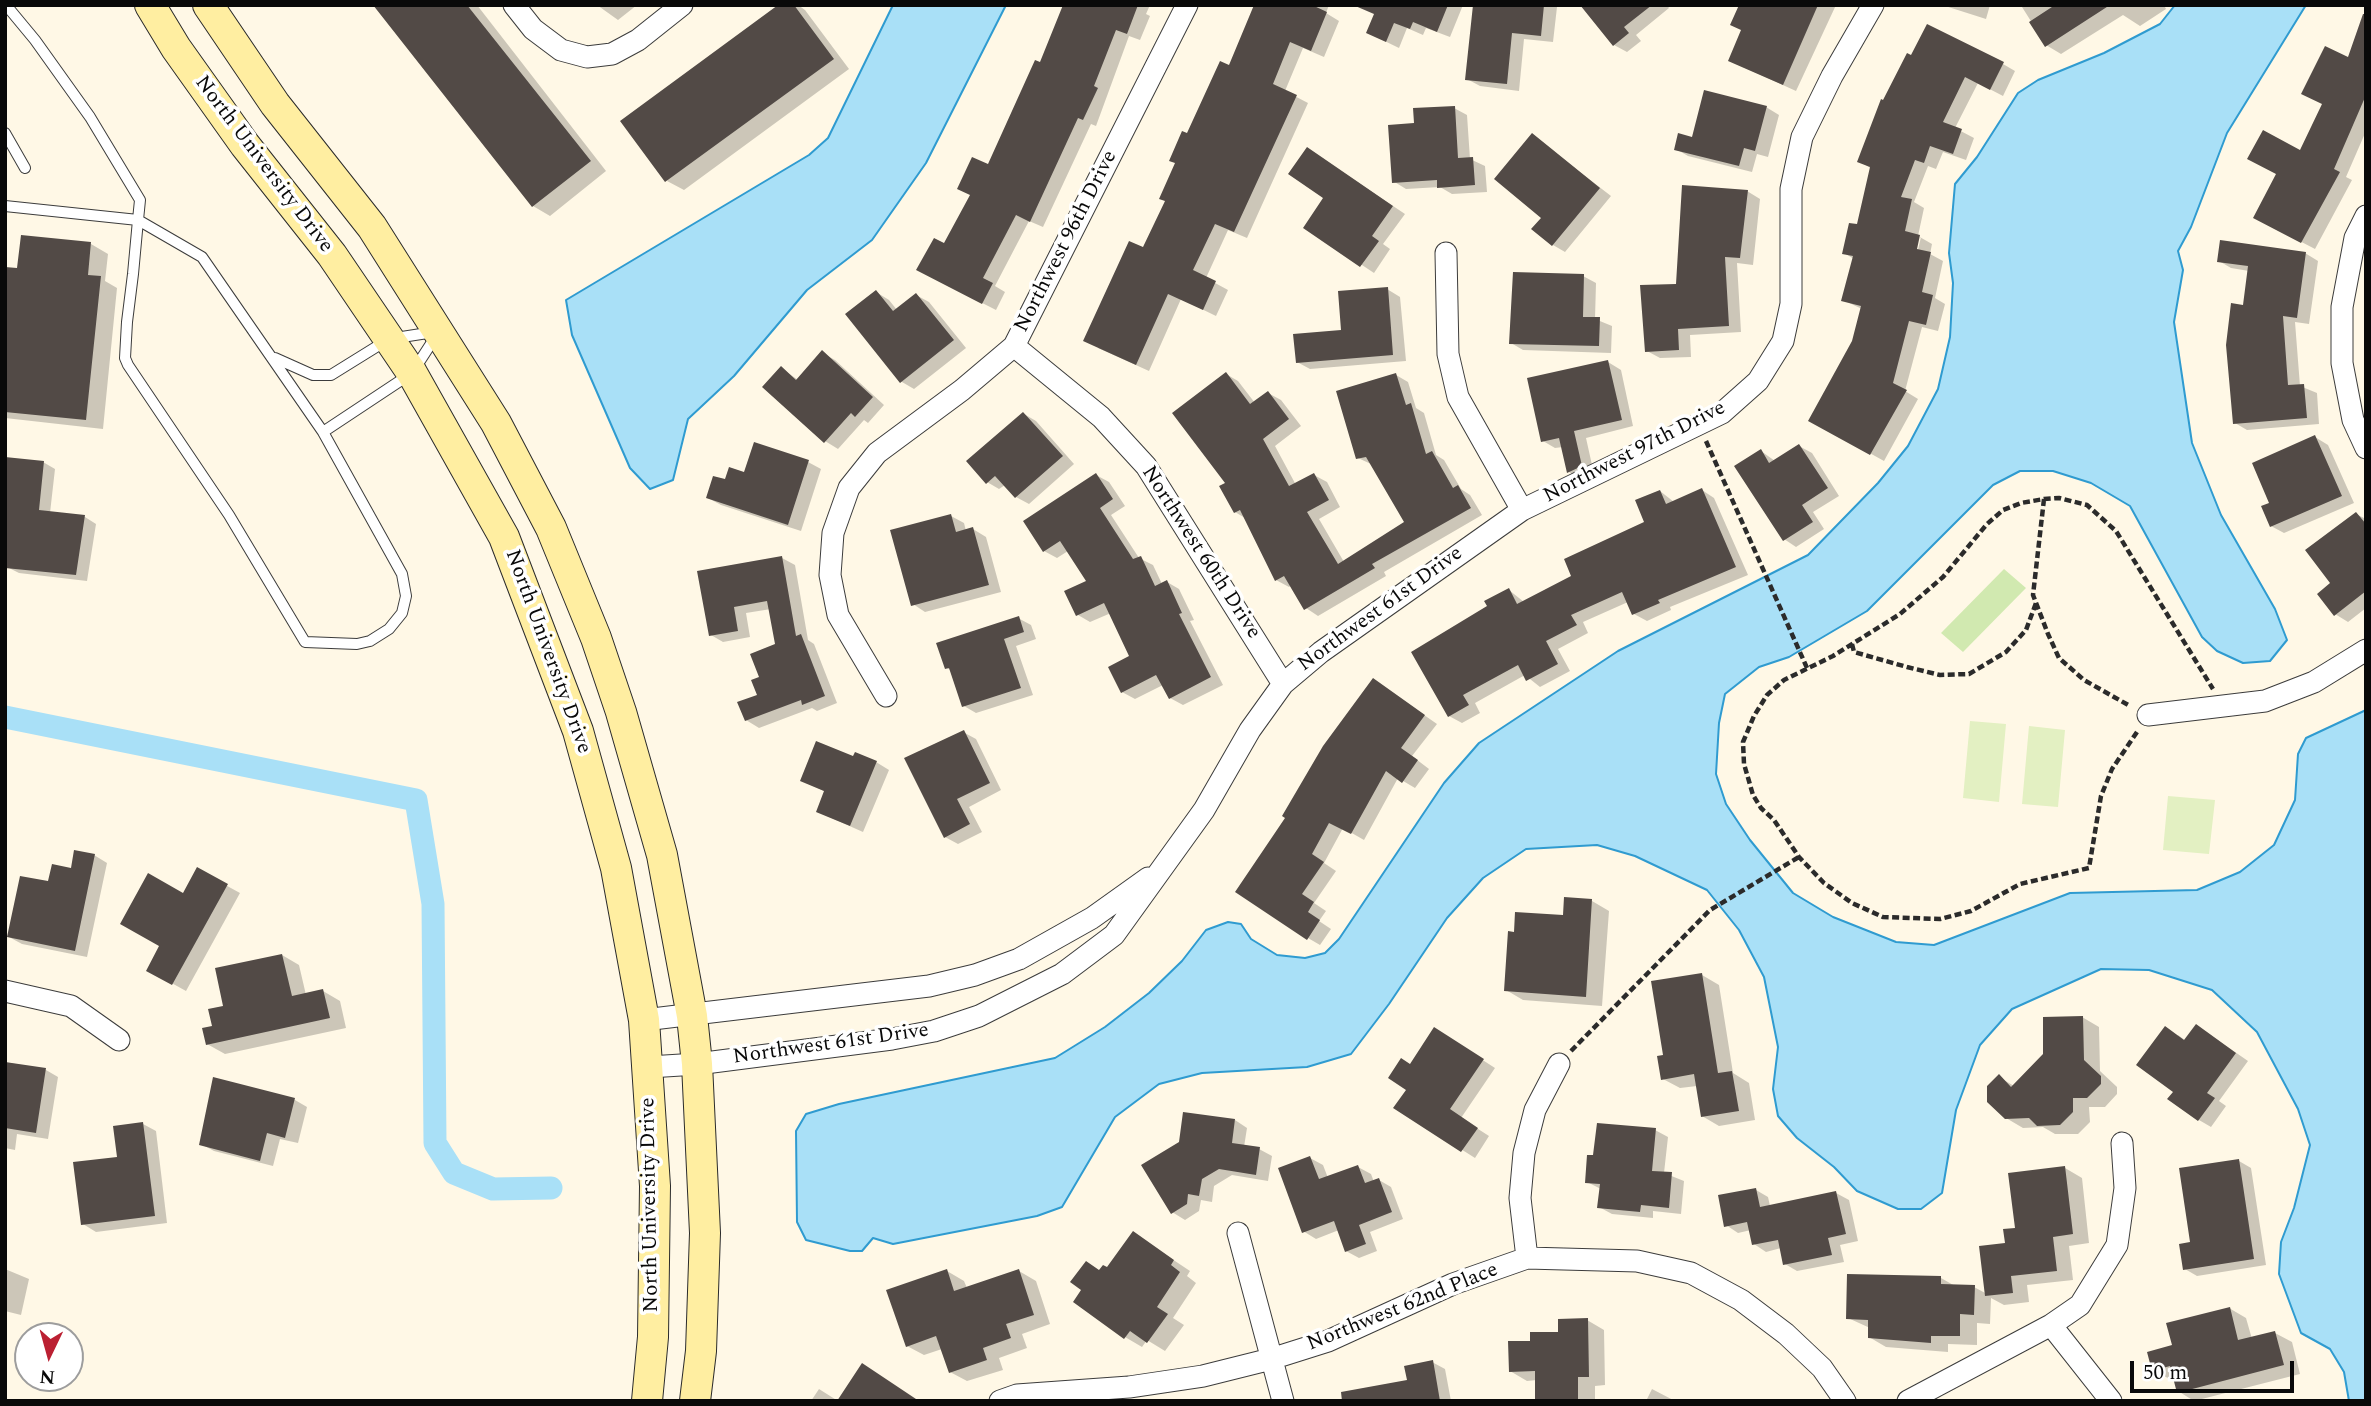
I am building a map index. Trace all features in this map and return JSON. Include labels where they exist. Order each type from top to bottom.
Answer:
[{"type":"main road","name":"North University Drive","points":[[150,5],[176,48],[245,145],[332,255],[412,373],[504,537],[579,731],[616,868],[644,1020],[649,1067],[655,1186],[653,1337],[647,1401]]},
{"type":"main road","points":[[208,5],[275,104],[372,227],[440,331],[496,423],[551,528],[596,638],[621,712],[662,855],[692,1016],[697,1064],[705,1233],[701,1351],[695,1401]]},
{"type":"street","points":[[514,5],[533,29],[561,50],[587,57],[612,54],[638,40],[682,5]]},
{"type":"street","name":"Northwest 96th Drive","points":[[886,696],[838,615],[830,575],[833,533],[849,488],[877,453],[962,390],[1014,346],[1187,5]]},
{"type":"street","name":"Northwest 97th Drive","points":[[1522,510],[1722,413],[1758,381],[1783,341],[1791,304],[1791,189],[1802,137],[1832,76],[1873,5]]},
{"type":"street","points":[[2366,216],[2355,238],[2342,307],[2342,363],[2353,421],[2366,448]]},
{"type":"street","points":[[1446,253],[1448,354],[1458,397],[1522,510]]},
{"type":"street","name":"Northwest 60th Drive","points":[[1014,346],[1101,416],[1146,466],[1283,684]]},
{"type":"street","name":"Northwest 61st Drive","points":[[649,1067],[697,1064],[892,1039],[934,1031],[979,1016],[1062,974],[1114,935],[1205,810],[1250,730],[1283,684],[1373,614],[1522,510]]},
{"type":"street","points":[[2148,715],[2265,701],[2314,682],[2366,650]]},
{"type":"street","name":"Northwest 61st Drive","points":[[644,1020],[929,986],[975,975],[1019,959],[1092,918],[1164,866]]},
{"type":"street","points":[[5,991],[71,1006],[119,1040]]},
{"type":"street","points":[[1527,1258],[1520,1198],[1524,1153],[1535,1110],[1559,1065]]},
{"type":"street","points":[[1908,1401],[2051,1325],[2080,1305],[2117,1245],[2125,1188],[2122,1143]]},
{"type":"street","points":[[1238,1233],[1283,1401]]},
{"type":"street","name":"Northwest 62nd Place","points":[[1000,1401],[1017,1395],[1154,1383],[1271,1359],[1328,1341],[1453,1284],[1527,1258],[1637,1261],[1690,1273],[1741,1300],[1786,1334],[1822,1368],[1845,1401]]},
{"type":"street","points":[[2051,1325],[2112,1401]]},
{"type":"lane","points":[[5,206],[138,220],[202,257],[274,357],[323,432],[402,574],[406,596],[402,613],[388,629],[370,641],[357,644],[305,642],[229,515],[128,365],[125,358],[127,322],[138,220],[140,201],[90,117],[35,40],[6,5]]},
{"type":"lane","points":[[5,133],[24,168]]},
{"type":"lane","points":[[274,357],[313,374],[331,375],[389,339],[440,331]]},
{"type":"lane","points":[[323,432],[412,373],[440,331]]},
{"type":"path","points":[[1699,424],[1807,668]]},
{"type":"path","points":[[2044,499],[2033,595],[2059,658],[2084,680],[2148,715],[2112,769],[2101,796],[2088,867],[2020,884],[1971,911],[1940,919],[1911,919],[1883,917],[1852,903],[1824,883],[1799,857],[1753,795],[1744,764],[1743,742],[1754,716],[1768,695],[1784,680],[1852,644],[1900,614],[1943,577],[1987,524],[2003,510],[2021,503],[2044,499],[2059,498],[2087,505],[2116,531],[2213,687],[2220,706]]},
{"type":"path","points":[[1852,644],[1854,652],[1907,667],[1940,675],[1969,674],[2006,652],[2026,630],[2036,602]]},
{"type":"path","points":[[1559,1065],[1710,910],[1799,857]]},
{"type":"green space","points":[[2004,569],[2026,588],[1963,652],[1941,633]]},
{"type":"green space","points":[[1970,721],[2006,724],[1999,802],[1963,798]]},
{"type":"green space","points":[[2029,726],[2065,730],[2058,807],[2022,804]]},
{"type":"green space","points":[[2168,796],[2215,800],[2209,854],[2163,850]]},
{"type":"water","points":[[893,5],[1006,5],[926,163],[872,240],[807,290],[734,376],[688,419],[673,480],[650,489],[630,468],[572,335],[566,300],[809,155],[828,138]]},
{"type":"water","points":[[2175,5],[2306,5],[2227,133],[2191,227],[2178,251],[2183,270],[2174,322],[2192,443],[2221,515],[2275,609],[2287,640],[2270,661],[2243,663],[2217,651],[2202,637],[2130,506],[2091,483],[2053,471],[2020,471],[1993,485],[1867,611],[1789,657],[1759,667],[1725,694],[1719,723],[1716,774],[1726,804],[1750,840],[1793,893],[1833,917],[1896,942],[1934,945],[2070,893],[2197,890],[2240,872],[2274,845],[2295,800],[2298,754],[2306,738],[2366,710],[2366,1401],[2349,1401],[2344,1372],[2330,1349],[2301,1333],[2279,1274],[2281,1242],[2294,1208],[2310,1145],[2298,1109],[2257,1032],[2212,990],[2149,970],[2101,969],[2012,1009],[1980,1045],[1956,1110],[1942,1193],[1921,1209],[1898,1209],[1857,1191],[1834,1167],[1797,1138],[1778,1116],[1773,1089],[1778,1047],[1764,977],[1739,930],[1707,890],[1635,856],[1597,845],[1526,849],[1483,878],[1447,918],[1389,1004],[1351,1054],[1307,1067],[1202,1073],[1159,1084],[1115,1117],[1062,1207],[1037,1216],[893,1244],[873,1238],[862,1251],[850,1251],[806,1240],[797,1222],[796,1131],[806,1114],[839,1104],[1055,1058],[1105,1027],[1149,993],[1182,961],[1206,930],[1228,922],[1241,924],[1251,939],[1277,955],[1305,958],[1325,953],[1339,939],[1444,783],[1479,743],[1618,651],[1808,555],[1878,483],[1908,446],[1938,389],[1950,337],[1953,283],[1949,253],[1955,184],[1977,157],[2018,93],[2038,80],[2104,53],[2160,24]]},
{"type":"building","points":[[373,5],[467,5],[591,161],[532,207]]},
{"type":"building","points":[[778,5],[794,5],[834,59],[665,182],[620,121]]},
{"type":"building","points":[[1063,5],[1138,5],[1127,34],[1116,30],[1094,86],[1098,88],[1083,120],[1078,118],[1030,222],[1016,215],[983,278],[993,283],[982,304],[916,270],[934,238],[944,243],[970,195],[957,189],[972,157],[988,164],[1035,60],[1040,62]]},
{"type":"building","points":[[1254,5],[1312,5],[1327,12],[1311,51],[1290,42],[1273,84],[1297,95],[1234,232],[1215,224],[1193,270],[1216,281],[1203,310],[1168,294],[1136,365],[1083,341],[1129,241],[1143,247],[1165,201],[1159,199],[1175,163],[1169,161],[1182,131],[1187,133],[1220,61],[1229,65]]},
{"type":"building","points":[[1353,5],[1448,5],[1437,32],[1413,22],[1410,29],[1394,23],[1386,42],[1366,33],[1374,14]]},
{"type":"building","points":[[1473,5],[1544,5],[1541,36],[1512,33],[1507,84],[1465,80]]},
{"type":"building","points":[[1580,5],[1652,5],[1624,27],[1629,33],[1613,46]]},
{"type":"building","points":[[1739,5],[1818,5],[1783,85],[1728,61],[1741,30],[1730,25]]},
{"type":"building","points":[[2055,5],[2110,5],[2045,47],[2029,22]]},
{"type":"building","points":[[2363,14],[2366,14],[2366,95],[2334,169],[2340,172],[2301,243],[2253,218],[2276,174],[2247,159],[2263,130],[2300,150],[2322,104],[2301,94],[2325,46],[2348,57]]},
{"type":"building","points":[[1927,24],[2004,62],[1990,90],[1965,77],[1943,122],[1962,129],[1953,154],[1930,146],[1924,163],[1915,160],[1901,197],[1912,199],[1905,231],[1920,235],[1917,249],[1931,252],[1922,292],[1933,295],[1926,325],[1909,321],[1893,383],[1907,390],[1870,455],[1808,421],[1852,341],[1861,306],[1841,301],[1853,256],[1842,254],[1849,223],[1857,224],[1870,167],[1857,162],[1881,99],[1883,100],[1907,53],[1911,55]]},
{"type":"building","points":[[1704,90],[1767,106],[1755,151],[1744,148],[1739,166],[1674,150],[1678,133],[1692,137]]},
{"type":"building","points":[[1455,106],[1458,158],[1473,157],[1475,185],[1437,188],[1437,180],[1392,183],[1388,125],[1414,123],[1413,108]]},
{"type":"building","points":[[1532,133],[1600,188],[1552,246],[1531,229],[1541,218],[1494,179]]},
{"type":"building","points":[[1307,147],[1393,206],[1372,236],[1379,241],[1360,267],[1303,228],[1323,198],[1288,174]]},
{"type":"building","points":[[1682,185],[1748,190],[1740,258],[1725,257],[1729,326],[1678,329],[1679,350],[1645,352],[1640,285],[1676,284]]},
{"type":"building","points":[[21,235],[91,242],[88,275],[101,276],[86,420],[5,412],[5,267],[17,268]]},
{"type":"building","points":[[2220,240],[2306,252],[2297,318],[2283,316],[2288,385],[2304,384],[2307,418],[2233,424],[2226,345],[2231,303],[2243,305],[2248,266],[2217,262]]},
{"type":"building","points":[[1513,272],[1584,274],[1583,317],[1600,317],[1599,346],[1509,344]]},
{"type":"building","points":[[1388,287],[1393,355],[1296,363],[1293,334],[1341,330],[1338,291]]},
{"type":"building","points":[[876,290],[893,311],[916,293],[954,340],[900,383],[845,314]]},
{"type":"building","points":[[822,350],[873,397],[855,417],[851,413],[824,443],[762,387],[781,366],[796,380]]},
{"type":"building","points":[[1608,360],[1622,420],[1574,431],[1582,466],[1567,473],[1559,438],[1541,442],[1527,378]]},
{"type":"building","points":[[1226,372],[1250,404],[1268,391],[1289,419],[1263,439],[1289,486],[1314,473],[1329,500],[1307,512],[1338,564],[1404,522],[1366,457],[1356,459],[1336,391],[1396,373],[1406,405],[1411,403],[1426,454],[1432,451],[1453,488],[1458,485],[1471,508],[1372,564],[1375,568],[1304,610],[1284,576],[1275,581],[1240,510],[1234,513],[1219,486],[1225,483],[1172,413]]},
{"type":"building","points":[[1023,412],[1063,456],[1015,498],[995,476],[986,484],[966,461]]},
{"type":"building","points":[[2315,435],[2342,496],[2270,527],[2261,506],[2269,503],[2252,463]]},
{"type":"building","points":[[754,442],[809,460],[788,525],[706,498],[713,476],[725,479],[729,467],[744,472]]},
{"type":"building","points":[[1799,444],[1828,488],[1802,505],[1813,522],[1783,541],[1734,466],[1761,449],[1769,463]]},
{"type":"building","points":[[5,457],[44,461],[39,510],[85,515],[76,575],[5,568]]},
{"type":"building","points":[[1096,473],[1113,499],[1100,508],[1133,559],[1141,556],[1155,586],[1167,580],[1182,613],[1179,614],[1211,677],[1169,699],[1156,675],[1121,693],[1108,667],[1129,656],[1104,603],[1076,616],[1064,591],[1086,581],[1060,541],[1043,552],[1023,521]]},
{"type":"building","points":[[1702,488],[1736,567],[1658,600],[1660,603],[1632,615],[1622,592],[1571,615],[1577,625],[1546,641],[1558,664],[1526,681],[1518,665],[1463,695],[1469,705],[1448,717],[1411,652],[1487,606],[1484,601],[1509,588],[1517,604],[1571,576],[1564,559],[1644,522],[1635,500],[1660,490],[1666,504]]},
{"type":"building","points":[[2356,512],[2366,524],[2366,591],[2334,616],[2317,594],[2330,583],[2305,550]]},
{"type":"building","points":[[951,514],[956,532],[973,527],[989,585],[911,606],[890,530]]},
{"type":"building","points":[[782,556],[796,636],[801,634],[825,696],[802,705],[801,700],[745,721],[737,702],[757,695],[751,680],[759,677],[750,654],[775,644],[767,601],[734,607],[738,631],[709,636],[697,571]]},
{"type":"building","points":[[1019,616],[1024,632],[1004,639],[1021,688],[962,707],[949,668],[945,669],[936,643]]},
{"type":"building","points":[[1373,678],[1425,715],[1401,748],[1418,760],[1402,783],[1386,771],[1351,834],[1329,823],[1312,854],[1324,862],[1302,894],[1314,902],[1308,912],[1320,920],[1307,940],[1235,892],[1285,818],[1282,816],[1323,746]]},
{"type":"building","points":[[964,730],[990,783],[957,799],[970,824],[944,838],[904,758]]},
{"type":"building","points":[[816,741],[853,756],[855,752],[877,761],[850,826],[816,812],[824,791],[800,781]]},
{"type":"building","points":[[74,850],[95,854],[75,951],[7,937],[20,876],[48,881],[52,864],[71,868]]},
{"type":"building","points":[[197,867],[228,884],[172,985],[146,971],[159,946],[120,924],[148,873],[183,893]]},
{"type":"building","points":[[1564,897],[1592,899],[1586,997],[1504,991],[1508,931],[1514,932],[1515,912],[1563,915]]},
{"type":"building","points":[[282,954],[292,996],[323,989],[330,1018],[206,1045],[202,1028],[212,1026],[208,1009],[223,1006],[215,968]]},
{"type":"building","points":[[1702,973],[1718,1073],[1732,1071],[1739,1111],[1701,1117],[1694,1074],[1661,1080],[1657,1056],[1663,1055],[1651,981]]},
{"type":"building","points":[[2083,1016],[2084,1060],[2101,1076],[2101,1084],[2087,1098],[2073,1098],[2073,1112],[2060,1125],[2037,1126],[2029,1118],[2005,1119],[1987,1102],[1987,1086],[1999,1074],[2011,1087],[2043,1054],[2043,1017]]},
{"type":"building","points":[[2196,1024],[2236,1053],[2207,1093],[2215,1098],[2198,1121],[2167,1099],[2173,1092],[2136,1065],[2165,1026],[2184,1040]]},
{"type":"building","points":[[1434,1027],[1484,1059],[1450,1109],[1478,1128],[1461,1152],[1393,1108],[1406,1090],[1388,1078],[1401,1058],[1410,1064]]},
{"type":"building","points":[[5,1062],[46,1068],[36,1133],[5,1128]]},
{"type":"building","points":[[213,1077],[295,1098],[285,1138],[267,1133],[260,1161],[199,1145]]},
{"type":"building","points":[[1183,1112],[1235,1119],[1232,1143],[1260,1147],[1256,1175],[1219,1169],[1202,1179],[1199,1196],[1188,1194],[1187,1204],[1171,1214],[1141,1165],[1179,1142]]},
{"type":"building","points":[[143,1122],[155,1216],[81,1225],[73,1162],[117,1157],[113,1126]]},
{"type":"building","points":[[1597,1123],[1656,1128],[1652,1171],[1672,1172],[1669,1208],[1641,1205],[1640,1212],[1597,1208],[1600,1184],[1585,1183],[1587,1155],[1593,1155]]},
{"type":"building","points":[[1310,1156],[1319,1179],[1358,1165],[1365,1183],[1379,1178],[1392,1212],[1359,1225],[1366,1244],[1345,1252],[1334,1221],[1302,1233],[1278,1168]]},
{"type":"building","points":[[2239,1159],[2254,1259],[2183,1270],[2179,1244],[2190,1242],[2179,1168]]},
{"type":"building","points":[[2065,1166],[2073,1234],[2053,1237],[2057,1271],[2011,1276],[2013,1293],[1985,1296],[1979,1246],[2005,1243],[2003,1229],[2015,1228],[2008,1173]]},
{"type":"building","points":[[1756,1188],[1760,1207],[1836,1191],[1846,1234],[1828,1238],[1832,1255],[1783,1265],[1778,1240],[1752,1245],[1747,1222],[1724,1227],[1718,1195]]},
{"type":"building","points":[[1133,1231],[1174,1260],[1171,1265],[1180,1272],[1157,1307],[1168,1314],[1147,1343],[1130,1331],[1124,1339],[1073,1302],[1081,1290],[1070,1282],[1086,1261],[1099,1270],[1103,1265],[1107,1267]]},
{"type":"building","points":[[947,1269],[954,1291],[1019,1269],[1034,1315],[1006,1324],[1011,1338],[983,1348],[987,1360],[949,1373],[936,1336],[906,1347],[886,1290]]},
{"type":"building","points":[[1847,1274],[1941,1276],[1941,1284],[1975,1285],[1974,1315],[1960,1314],[1960,1336],[1931,1336],[1931,1343],[1868,1338],[1868,1320],[1846,1319]]},
{"type":"building","points":[[2230,1307],[2238,1340],[2275,1331],[2284,1365],[2177,1393],[2170,1366],[2152,1371],[2147,1352],[2172,1345],[2166,1323]]},
{"type":"building","points":[[1588,1318],[1589,1377],[1578,1377],[1578,1401],[1535,1401],[1535,1371],[1509,1372],[1508,1341],[1530,1341],[1530,1332],[1558,1332],[1558,1319]]},
{"type":"building","points":[[1433,1360],[1440,1401],[1342,1401],[1341,1392],[1407,1380],[1404,1366]]},
{"type":"building","points":[[862,1363],[919,1401],[837,1401]]},
{"type":"waterway","points":[[5,717],[416,800],[433,904],[435,1143],[454,1173],[493,1189],[551,1188]]}]
